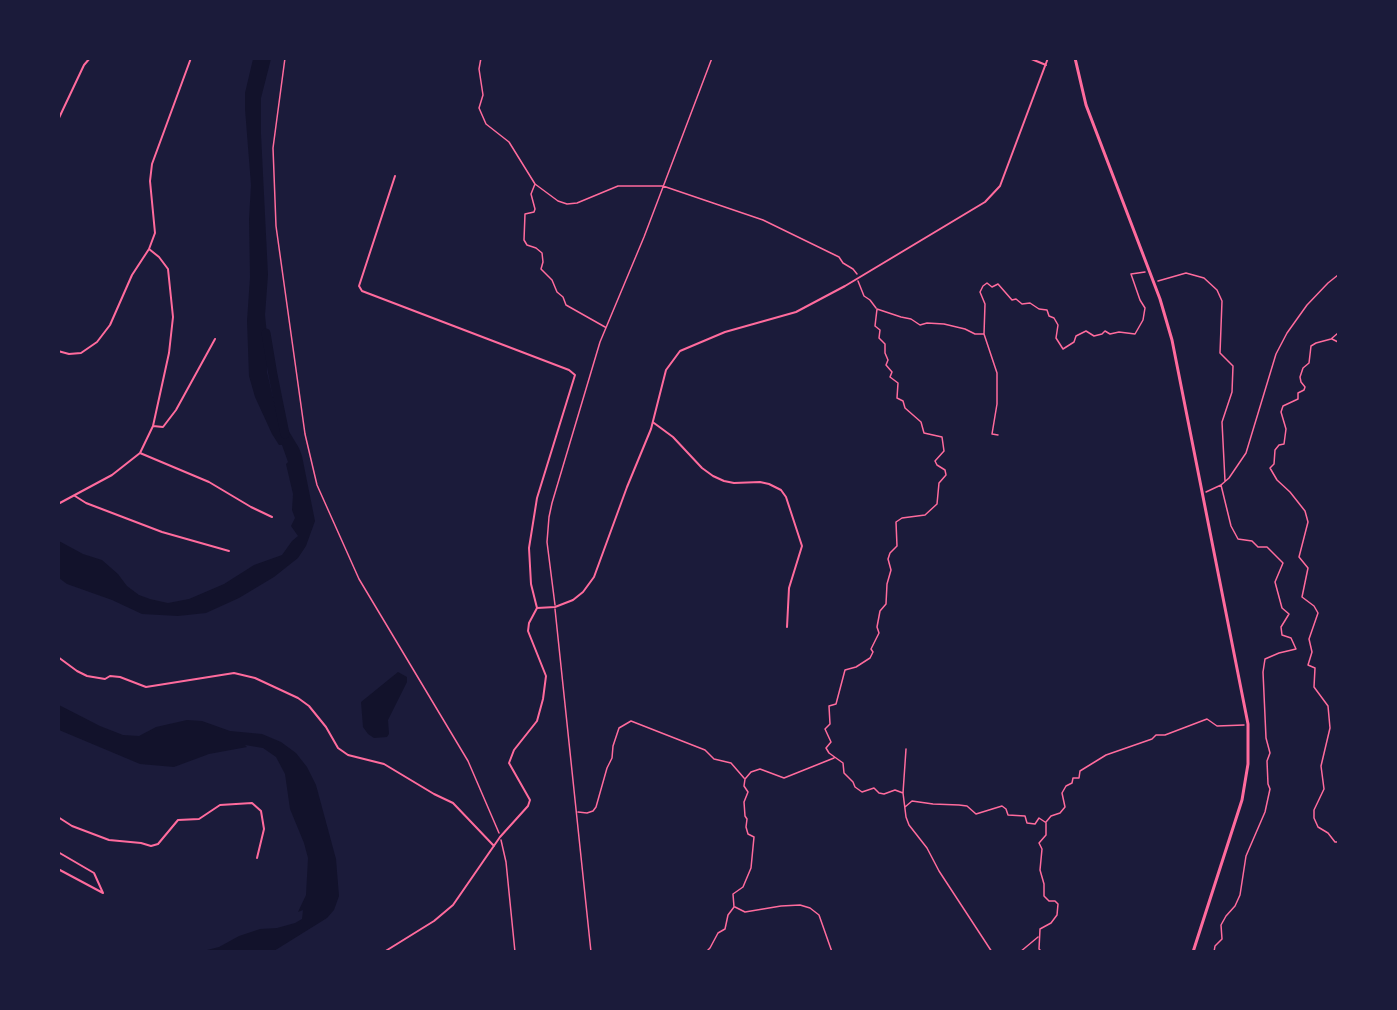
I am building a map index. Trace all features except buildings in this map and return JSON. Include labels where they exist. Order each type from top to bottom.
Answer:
[{"type":"street","points":[[58,120],[84,65],[90,58]]},
{"type":"street","points":[[58,351],[75,354],[91,348],[110,325],[132,275],[148,249],[155,232],[150,181],[152,164],[191,58]]},
{"type":"street","points":[[1029,58],[1046,65]]},
{"type":"street","points":[[384,951],[434,921],[453,905],[494,846],[528,806],[530,800],[509,763],[514,750],[537,721],[541,710],[546,676],[528,631],[531,616],[537,608],[555,607],[573,600],[583,592],[594,576],[654,422],[666,370],[680,351],[725,332],[796,312],[986,202],[1000,186],[1048,58]]},
{"type":"street","points":[[1075,58],[1086,105],[1154,282],[1176,356],[1248,724],[1248,764],[1242,800],[1193,951]]},
{"type":"street","points":[[395,176],[359,286],[362,291],[574,375],[537,498],[529,548],[531,585],[537,608]]},
{"type":"street","points":[[58,504],[112,475],[140,453],[153,426],[169,352],[172,317],[168,269],[159,257],[148,249]]},
{"type":"street","points":[[153,426],[163,427],[171,417],[215,339]]},
{"type":"street","points":[[654,422],[713,476],[734,483],[769,484],[781,490],[786,497],[802,546],[789,588],[787,627]]},
{"type":"street","points":[[140,453],[209,482],[272,517]]},
{"type":"street","points":[[75,496],[86,503],[162,532],[229,551]]},
{"type":"street","points":[[58,657],[76,671],[87,676],[105,679],[110,676],[120,677],[146,687],[234,673],[255,678],[298,698],[309,706],[326,727],[338,748],[348,755],[384,764],[453,803],[494,846]]},
{"type":"street","points":[[58,817],[72,826],[109,840],[117,839],[152,846],[158,844],[178,820],[199,819],[220,805],[252,803],[261,811],[264,829],[257,858]]},
{"type":"street","points":[[58,852],[94,873],[103,893],[58,869]]},
{"type":"path","points":[[285,58],[273,148],[276,226],[305,434],[317,485],[359,579],[468,761],[501,837],[506,862],[515,951]]},
{"type":"path","points":[[481,58],[479,69],[483,95],[479,108],[486,124],[509,142],[535,184],[558,201],[567,204],[578,203],[618,186],[663,186],[763,220],[839,257],[843,263],[853,269],[864,296],[877,309],[911,319],[920,325],[944,324],[975,334],[984,334]]},
{"type":"path","points":[[591,951],[547,542],[549,517],[606,328],[712,58]]},
{"type":"path","points":[[535,184],[531,194],[535,209],[534,212],[525,214],[524,240],[527,245],[536,248],[542,254],[541,269],[552,280],[566,305],[606,328]]},
{"type":"path","points":[[998,435],[992,434],[998,404],[997,373],[984,334],[985,304],[980,292],[987,284],[992,287],[998,284],[1012,300],[1016,299],[1022,304],[1030,303],[1039,309],[1047,310],[1049,316],[1054,318],[1058,325],[1056,338],[1063,349],[1086,331],[1095,336],[1105,331],[1110,334],[1119,332],[1135,334],[1143,320],[1145,308],[1131,274],[1149,271]]},
{"type":"path","points":[[1154,282],[1186,273],[1204,278],[1217,290],[1222,301],[1220,353],[1233,366],[1232,392],[1222,422],[1225,482]]},
{"type":"path","points":[[1202,494],[1225,482],[1246,453],[1275,354],[1307,304],[1338,275]]},
{"type":"path","points":[[877,309],[875,326],[880,330],[879,338],[885,344],[888,360],[886,365],[892,372],[890,377],[898,383],[897,398],[903,401],[905,408],[921,422],[924,433],[942,437],[944,451],[935,461],[945,470],[946,475],[939,483],[937,504],[925,515],[902,518],[896,522],[897,546],[888,559],[891,570],[887,584],[886,604],[880,611],[877,627],[879,633],[871,649],[873,652],[870,658],[856,667],[845,670],[836,704],[829,706],[830,724],[825,729],[831,742],[826,748],[843,763],[846,777],[862,792],[874,788],[879,793],[884,794],[895,790],[903,794]]},
{"type":"path","points":[[1338,333],[1331,339],[1316,343],[1309,350],[1309,363],[1303,368],[1300,377],[1305,387],[1298,393],[1298,399],[1283,406],[1281,412],[1286,429],[1284,444],[1279,445],[1275,450],[1274,464],[1270,468],[1277,480],[1305,511],[1308,522],[1299,557],[1308,568],[1302,597],[1314,606],[1318,613],[1309,639],[1312,652],[1308,665],[1315,668],[1314,687],[1328,706],[1330,728],[1321,766],[1324,789],[1314,810],[1314,818],[1318,827],[1338,842]]},
{"type":"path","points":[[1331,339],[1338,342]]},
{"type":"path","points":[[1214,951],[1215,946],[1222,939],[1221,925],[1240,895],[1246,856],[1265,812],[1270,789],[1267,761],[1270,753],[1266,738],[1263,672],[1265,659],[1296,649],[1290,638],[1282,635],[1281,627],[1289,614],[1282,608],[1275,582],[1282,563],[1267,547],[1258,547],[1252,541],[1238,539],[1231,526],[1221,485]]},
{"type":"path","points":[[1042,951],[1039,949],[1041,929],[1051,923],[1057,915],[1058,904],[1055,901],[1049,901],[1044,896],[1044,884],[1040,870],[1042,849],[1039,843],[1046,835],[1046,822],[1065,807],[1062,793],[1066,786],[1072,783],[1073,778],[1079,778],[1080,771],[1106,755],[1152,739],[1156,735],[1165,735],[1207,719],[1217,726],[1248,724]]},
{"type":"path","points":[[577,812],[587,813],[596,807],[619,728],[631,721],[705,750],[714,759],[730,763],[745,779]]},
{"type":"path","points":[[906,749],[903,794],[909,825],[927,848],[939,871],[992,951]]},
{"type":"path","points":[[706,951],[718,933],[725,929],[728,915],[734,907],[733,894],[743,887],[751,868],[754,837],[748,834],[746,827],[744,802],[748,792],[744,786],[745,779],[751,772],[760,769],[784,778],[835,758]]},
{"type":"path","points":[[905,807],[912,801],[959,805],[967,806],[976,814],[1002,806],[1008,815],[1025,816],[1027,823],[1035,824],[1039,818],[1046,822]]},
{"type":"path","points":[[734,907],[745,912],[781,906],[800,905],[810,908],[819,915],[832,951]]},
{"type":"path","points":[[1020,951],[1039,936]]},
{"type":"shaded area","points":[[253,59],[271,59],[261,98],[268,275],[265,315],[268,345],[267,372],[276,410],[302,456],[315,521],[306,546],[298,558],[274,577],[239,598],[206,613],[178,616],[142,614],[112,600],[67,584],[59,578],[59,541],[83,554],[102,560],[139,595],[168,603],[189,599],[224,584],[254,565],[282,555],[298,536],[291,526],[295,518],[292,510],[293,494],[286,464],[288,462],[282,445],[279,445],[272,434],[255,397],[249,376],[247,321],[251,185],[245,93]]},
{"type":"shaded area","points":[[398,672],[407,677],[407,682],[388,720],[389,734],[387,737],[374,738],[363,727],[361,702]]},
{"type":"shaded area","points":[[59,705],[123,735],[139,736],[156,727],[187,720],[202,721],[230,731],[262,734],[281,742],[296,753],[307,767],[316,785],[336,859],[339,896],[334,910],[327,918],[274,951],[203,951],[219,947],[239,936],[260,929],[277,928],[302,919],[303,910],[298,912],[306,895],[308,858],[290,809],[285,774],[276,757],[263,748],[245,745],[247,747],[209,754],[174,767],[140,764],[59,730]]},
{"type":"waterway","points":[[266,333],[285,434]]}]
